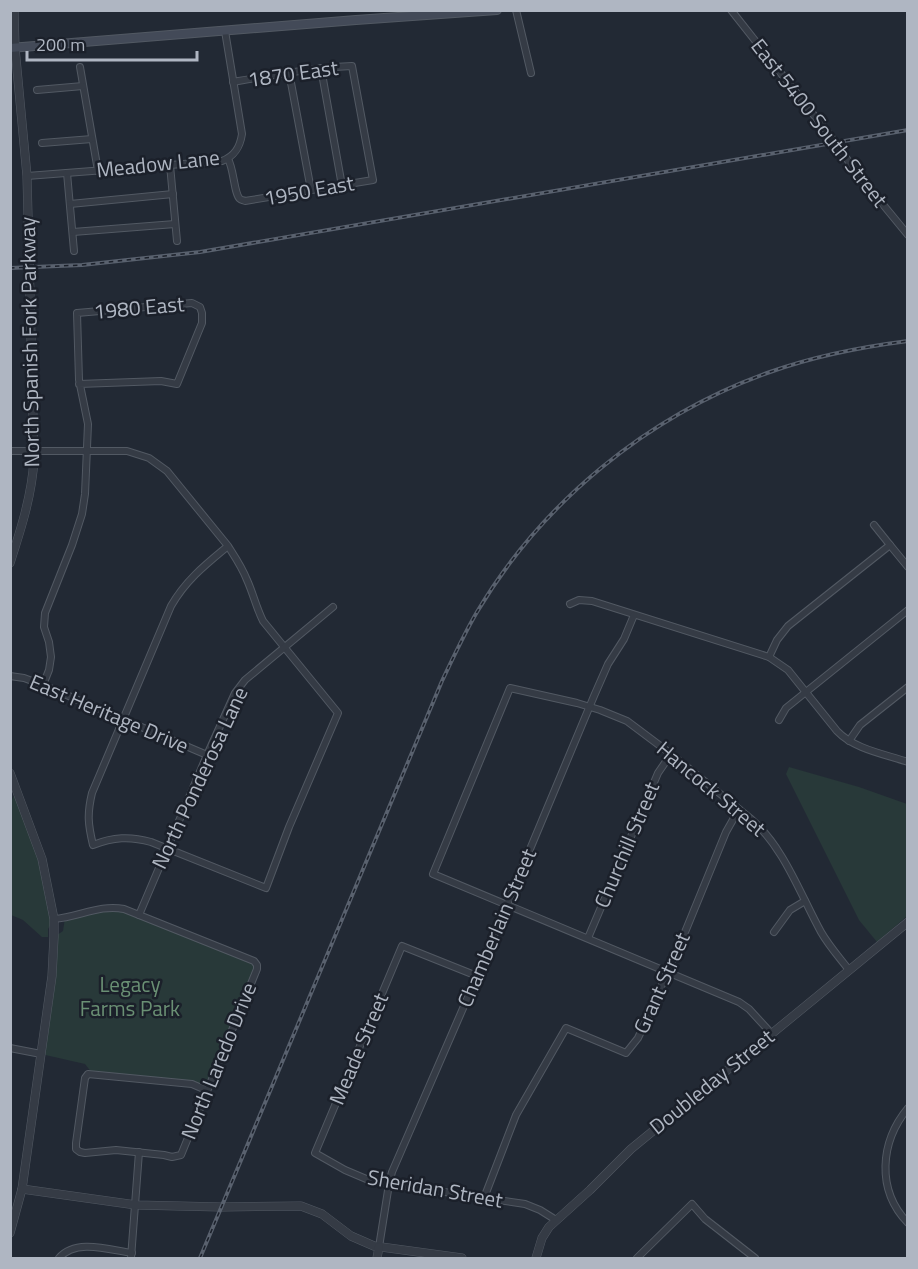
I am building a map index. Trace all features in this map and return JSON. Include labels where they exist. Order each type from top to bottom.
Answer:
[{"type":"main road","points":[[13,48],[497,10]]},
{"type":"street","name":"North Spanish Fork Parkway","points":[[10,563],[29,497],[34,451],[27,176],[13,48],[14,10]]},
{"type":"street","points":[[516,10],[531,73]]},
{"type":"street","name":"East 5400 South Street","points":[[731,10],[839,147],[852,168],[908,235]]},
{"type":"street","name":"Meadow Lane","points":[[27,176],[228,159],[240,144],[242,134],[225,31]]},
{"type":"street","name":"1870 East","points":[[233,82],[289,72],[352,66],[373,180]]},
{"type":"street","points":[[80,67],[98,171]]},
{"type":"street","points":[[321,68],[342,186]]},
{"type":"street","points":[[289,72],[311,190]]},
{"type":"street","points":[[37,90],[83,86]]},
{"type":"street","points":[[42,143],[92,139]]},
{"type":"street","name":"1950 East","points":[[228,159],[239,199],[245,201],[373,180]]},
{"type":"street","points":[[170,165],[177,241]]},
{"type":"street","points":[[68,173],[74,251]]},
{"type":"street","points":[[70,204],[172,195]]},
{"type":"street","points":[[73,232],[176,224]]},
{"type":"street","name":"1980 East","points":[[192,303],[200,307],[202,323],[177,384],[161,381],[79,384],[77,313],[192,303]]},
{"type":"street","points":[[43,685],[51,657],[44,627],[45,612],[72,545],[82,514],[85,494],[88,424],[79,384]]},
{"type":"street","points":[[10,451],[127,451],[160,465],[228,546],[243,569],[263,621],[338,713],[266,888],[151,842],[130,837],[107,840],[93,845],[88,825],[88,810],[92,793],[171,606],[179,592],[196,573],[228,546]]},
{"type":"street","points":[[874,525],[908,567]]},
{"type":"street","points":[[769,657],[777,640],[788,626],[890,545]]},
{"type":"street","points":[[570,604],[579,600],[588,600],[769,657],[788,670],[840,734],[849,741],[908,762]]},
{"type":"street","name":"North Ponderosa Lane","points":[[139,915],[235,693],[245,680],[333,607]]},
{"type":"street","points":[[778,720],[786,708],[908,610]]},
{"type":"street","name":"Chamberlain Street","points":[[379,1247],[392,1172],[477,976],[589,706],[634,615]]},
{"type":"street","name":"East Heritage Drive","points":[[10,675],[43,685],[207,755]]},
{"type":"street","points":[[849,741],[861,725],[908,687]]},
{"type":"street","name":"Hancock Street","points":[[506,904],[433,873],[510,688],[589,706],[627,721],[759,825],[780,854],[827,941],[849,970]]},
{"type":"street","name":"Churchill Street","points":[[588,938],[657,773],[671,754]]},
{"type":"street","points":[[10,774],[42,860],[54,919],[52,976],[22,1189],[10,1233]]},
{"type":"street","name":"Grant Street","points":[[484,1198],[516,1115],[566,1028],[626,1053],[638,1038],[726,832],[739,809]]},
{"type":"street","points":[[774,932],[790,909],[805,901]]},
{"type":"street","points":[[506,904],[739,1002],[749,1009],[771,1033]]},
{"type":"street","points":[[54,919],[76,916],[104,907],[113,907],[139,915]]},
{"type":"street","name":"North Laredo Drive","points":[[139,915],[254,961],[257,965],[181,1155],[172,1157],[139,1152]]},
{"type":"street","name":"Doubleday Street","points":[[536,1258],[542,1238],[549,1227],[637,1143],[908,922]]},
{"type":"street","name":"Meade Street","points":[[315,1153],[402,946],[477,976]]},
{"type":"street","points":[[10,1048],[41,1054]]},
{"type":"street","points":[[59,1258],[74,1248],[89,1247],[131,1256],[139,1152],[116,1150],[85,1153],[76,1149],[85,1078],[88,1074],[192,1084],[206,1090]]},
{"type":"street","points":[[908,1108],[893,1130],[885,1161],[889,1192],[908,1223]]},
{"type":"street","name":"Sheridan Street","points":[[315,1153],[371,1181],[530,1206],[556,1220]]},
{"type":"street","points":[[22,1189],[136,1205],[301,1206],[322,1214],[357,1240],[379,1247],[462,1258]]},
{"type":"street","points":[[637,1258],[692,1204],[705,1219],[755,1258]]},
{"type":"street","points":[[377,1258],[379,1247]]},
{"type":"green space","points":[[789,767],[859,787],[907,804],[907,916],[877,942],[859,920],[786,774]]},
{"type":"green space","points":[[16,790],[35,839],[54,919],[48,929],[48,937],[42,937],[23,920],[11,915],[10,805]]},
{"type":"green space","name":"Legacy Farms Park","points":[[113,907],[257,965],[206,1090],[192,1084],[92,1073],[85,1064],[41,1054],[54,937],[63,931],[65,918]]},
{"type":"railway","points":[[10,268],[82,265],[200,252],[908,130]]},
{"type":"railway","points":[[200,1258],[442,681],[472,620],[504,572],[534,534],[603,466],[682,412],[725,390],[787,366],[838,353],[908,341]]}]
